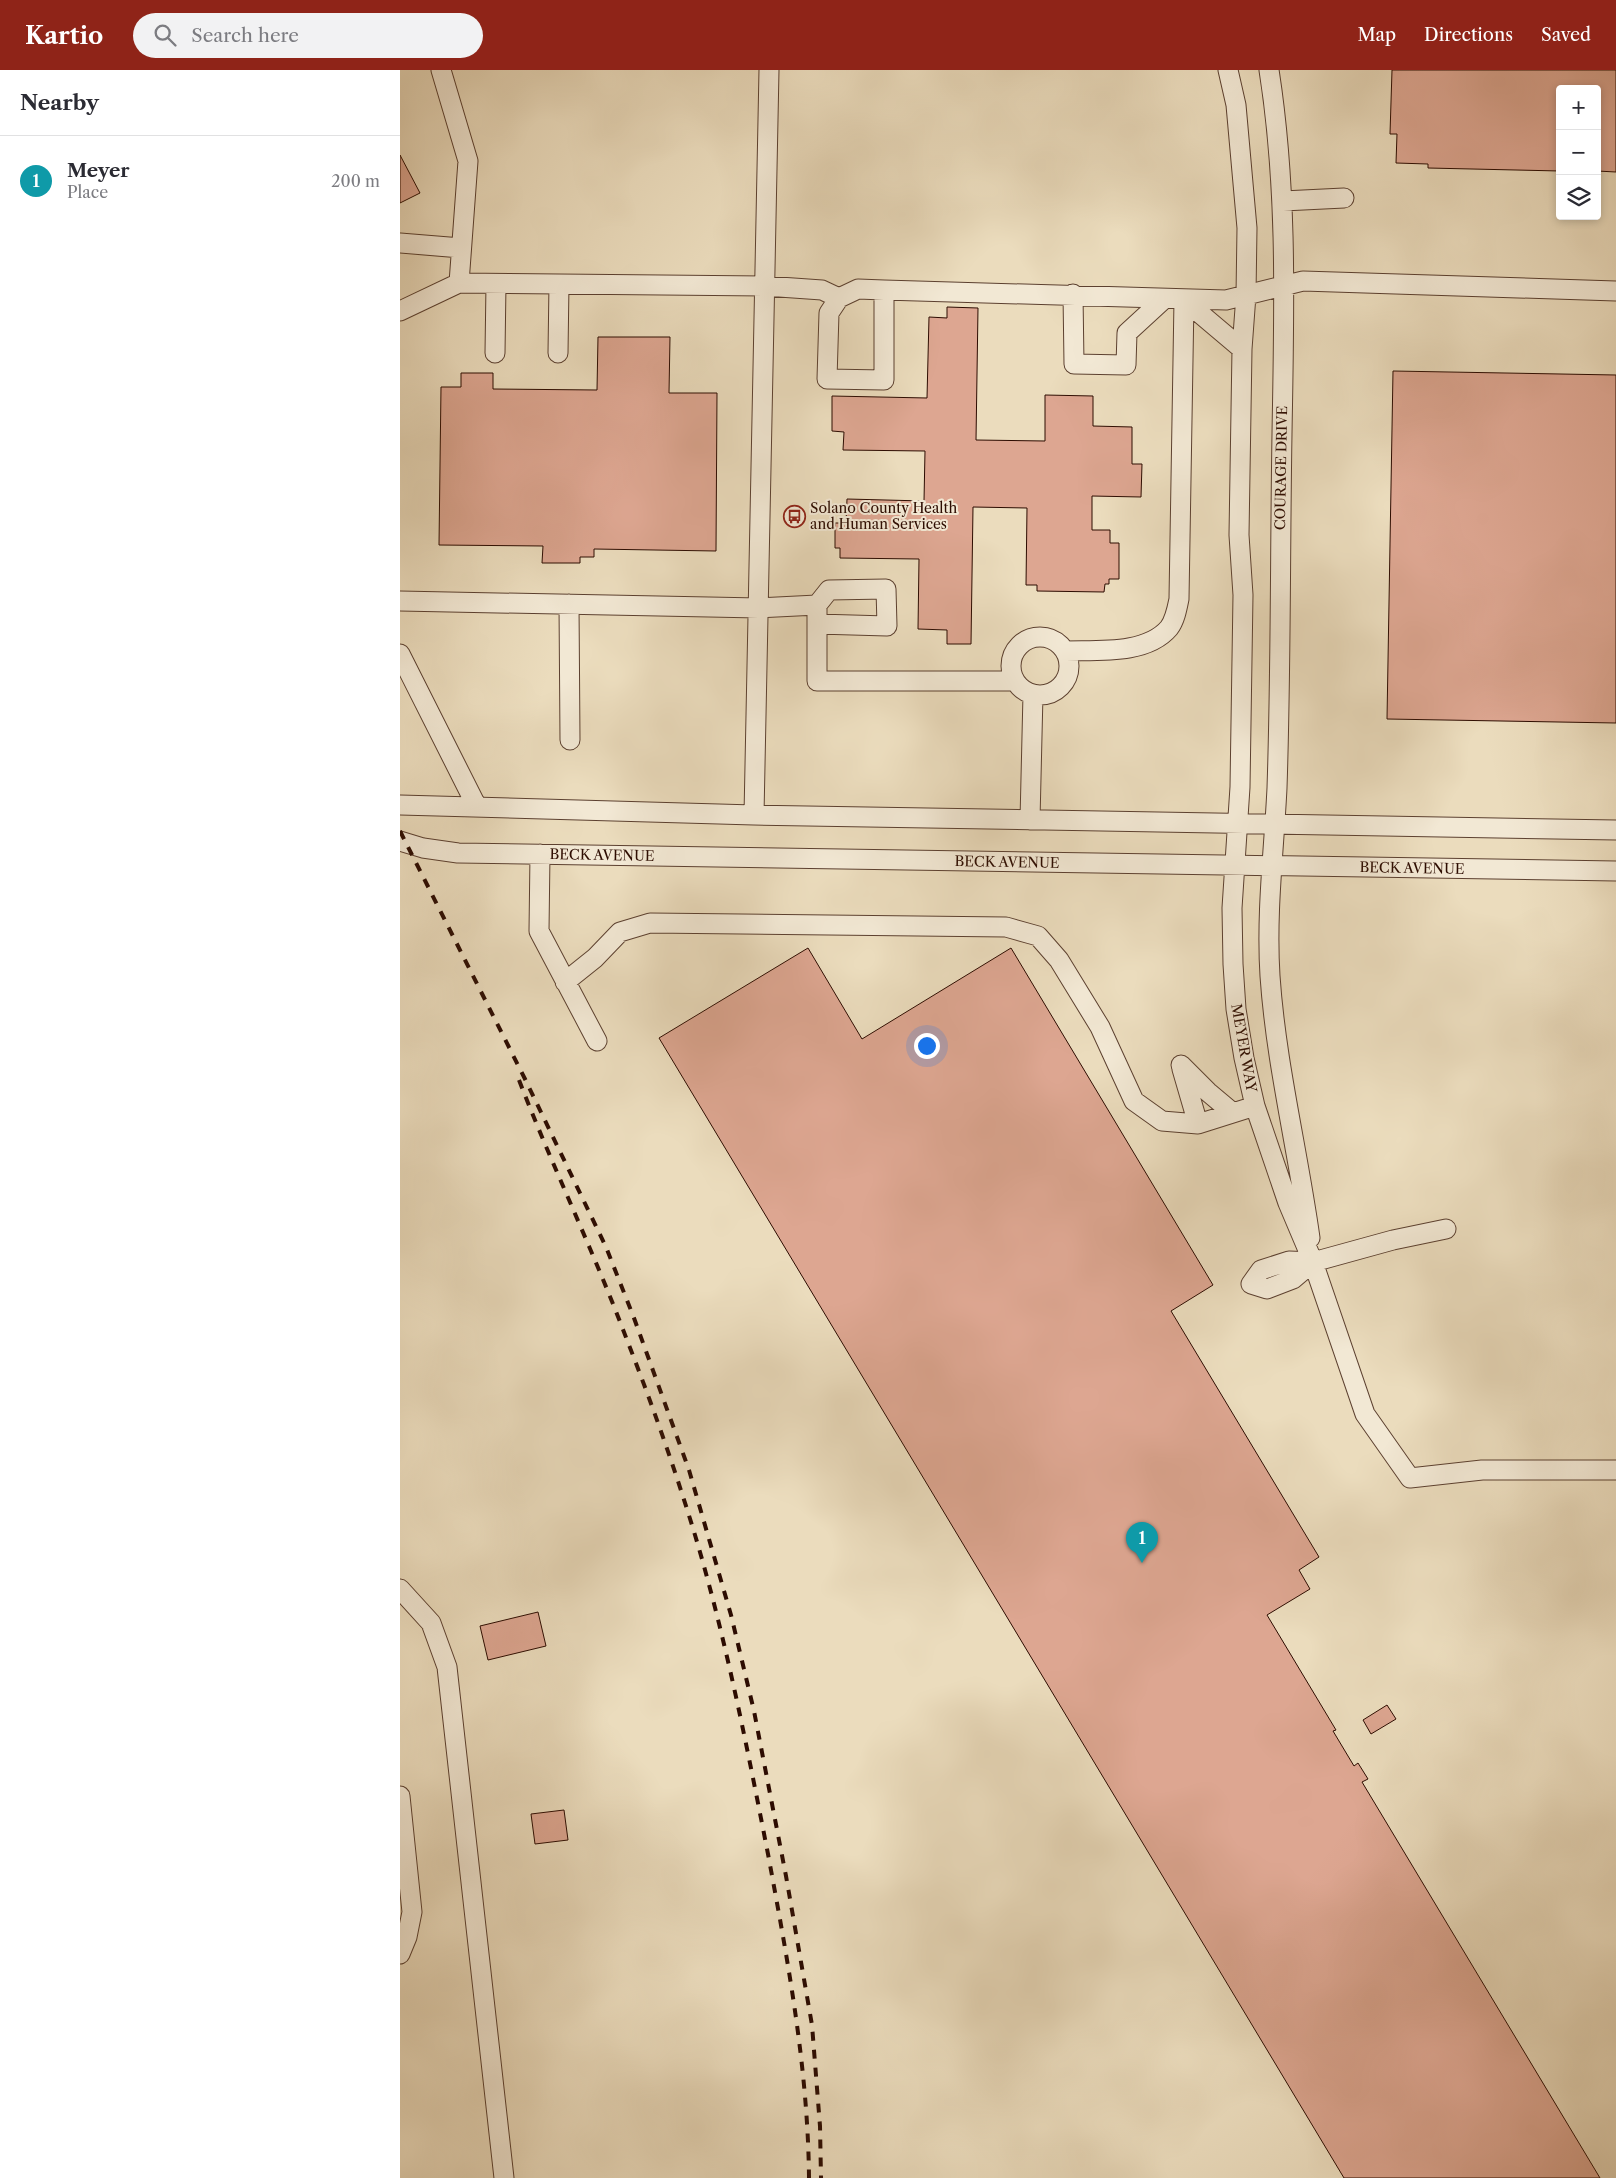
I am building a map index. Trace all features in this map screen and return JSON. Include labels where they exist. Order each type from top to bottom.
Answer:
[{"type":"street","points":[[440,70],[468,161],[459,283]]},
{"type":"street","points":[[754,815],[769,70]]},
{"type":"street","points":[[1228,70],[1236,105],[1246,218],[1246,295],[1242,349],[1240,535],[1243,595],[1240,784],[1237,823]]},
{"type":"street","name":"COURAGE DRIVE","points":[[1269,70],[1277,120],[1283,201],[1284,286],[1277,770],[1272,866]]},
{"type":"street","points":[[1283,201],[1344,198]]},
{"type":"street","points":[[400,243],[461,248]]},
{"type":"street","points":[[884,290],[884,380],[828,379],[829,313],[839,298],[858,289],[1074,294],[1184,300],[1226,300],[1303,281],[1616,291]]},
{"type":"street","points":[[400,311],[459,283],[765,286],[822,290],[839,298]]},
{"type":"street","points":[[496,284],[496,353]]},
{"type":"street","points":[[558,353],[559,284]]},
{"type":"street","points":[[1074,294],[1074,364],[1126,365],[1127,333],[1164,299]]},
{"type":"street","points":[[1184,300],[1242,349]]},
{"type":"street","points":[[1066,651],[1139,646],[1158,638],[1170,627],[1176,613],[1179,599],[1184,300]]},
{"type":"street","points":[[818,624],[887,626],[886,589],[829,590],[817,605],[817,681],[1015,680]]},
{"type":"street","points":[[400,601],[759,608],[817,605]]},
{"type":"street","points":[[569,604],[570,740]]},
{"type":"street","points":[[1034,637],[1052,639],[1066,651],[1070,670],[1060,688],[1052,693],[1042,695],[1032,694],[1019,687],[1011,672],[1013,654],[1026,640],[1034,637]]},
{"type":"street","points":[[400,654],[477,807]]},
{"type":"street","points":[[1030,820],[1032,694]]},
{"type":"street","points":[[400,805],[754,815],[1616,830]]},
{"type":"street","name":"MEYER WAY","points":[[1237,823],[1232,908],[1233,964],[1236,1010],[1244,1058],[1255,1106],[1288,1203],[1313,1262],[1365,1414],[1410,1478],[1482,1470],[1616,1470]]},
{"type":"street","name":"BECK AVENUE","points":[[400,841],[423,848],[458,853],[1616,871]]},
{"type":"street","points":[[540,854],[539,931],[597,1041]]},
{"type":"street","name":"MEYER WAY","points":[[1272,866],[1270,976],[1283,1073],[1305,1198],[1313,1262]]},
{"type":"street","points":[[565,982],[595,958],[620,932],[650,923],[1006,927],[1038,936],[1059,960],[1100,1027],[1134,1101],[1162,1121],[1198,1124],[1255,1106]]},
{"type":"street","points":[[1198,1124],[1181,1065],[1233,1113]]},
{"type":"street","points":[[1313,1262],[1393,1240],[1446,1229]]},
{"type":"street","points":[[400,1589],[431,1623],[448,1667],[504,2178]]},
{"type":"street","points":[[400,1796],[412,1912],[408,1937],[400,1954]]},
{"type":"building","points":[[1392,70],[1616,70],[1616,172],[1601,171],[1601,85],[1556,85],[1556,171],[1428,168],[1428,164],[1396,163],[1397,134],[1390,134]]},
{"type":"building","points":[[400,155],[420,193],[400,203]]},
{"type":"building","points":[[947,307],[978,308],[976,440],[1045,441],[1045,395],[1093,396],[1093,426],[1132,427],[1132,464],[1142,464],[1141,497],[1092,496],[1092,530],[1110,530],[1110,543],[1119,543],[1119,579],[1109,579],[1109,584],[1105,584],[1104,592],[1037,591],[1037,585],[1026,585],[1027,508],[973,507],[971,644],[947,644],[947,630],[918,629],[919,559],[840,558],[840,548],[835,548],[835,523],[846,523],[847,499],[924,501],[925,451],[843,450],[844,432],[832,431],[832,396],[927,398],[929,317],[947,318]]},
{"type":"building","points":[[598,337],[670,337],[669,393],[717,393],[716,551],[594,549],[594,557],[580,557],[580,563],[542,563],[543,546],[439,545],[441,387],[461,387],[461,373],[493,373],[493,389],[597,390]]},
{"type":"building","points":[[1393,371],[1616,375],[1616,723],[1387,719]]},
{"type":"building","points":[[808,948],[862,1039],[1011,948],[1213,1285],[1171,1311],[1319,1557],[1299,1570],[1310,1589],[1267,1615],[1336,1730],[1333,1731],[1354,1766],[1358,1763],[1368,1779],[1362,1782],[1600,2178],[1344,2178],[659,1038]]},
{"type":"building","points":[[538,1612],[546,1646],[488,1660],[480,1626]]},
{"type":"building","points":[[1387,1705],[1396,1719],[1371,1734],[1363,1720]]},
{"type":"building","points":[[564,1810],[568,1840],[535,1844],[531,1814]]},
{"type":"railway","points":[[400,831],[525,1079],[606,1247],[689,1470],[731,1615],[754,1711],[786,1876],[812,2025],[820,2126],[821,2178]]},
{"type":"railway","points":[[519,1080],[601,1275],[636,1364],[663,1437],[706,1574],[744,1733],[783,1935],[801,2056],[808,2137],[809,2178]]},
{"type":"place","name":"Solano County Health and Human Services","points":[[794,516]]},
{"type":"place","name":"Meyer","points":[[1142,1563]]}]
